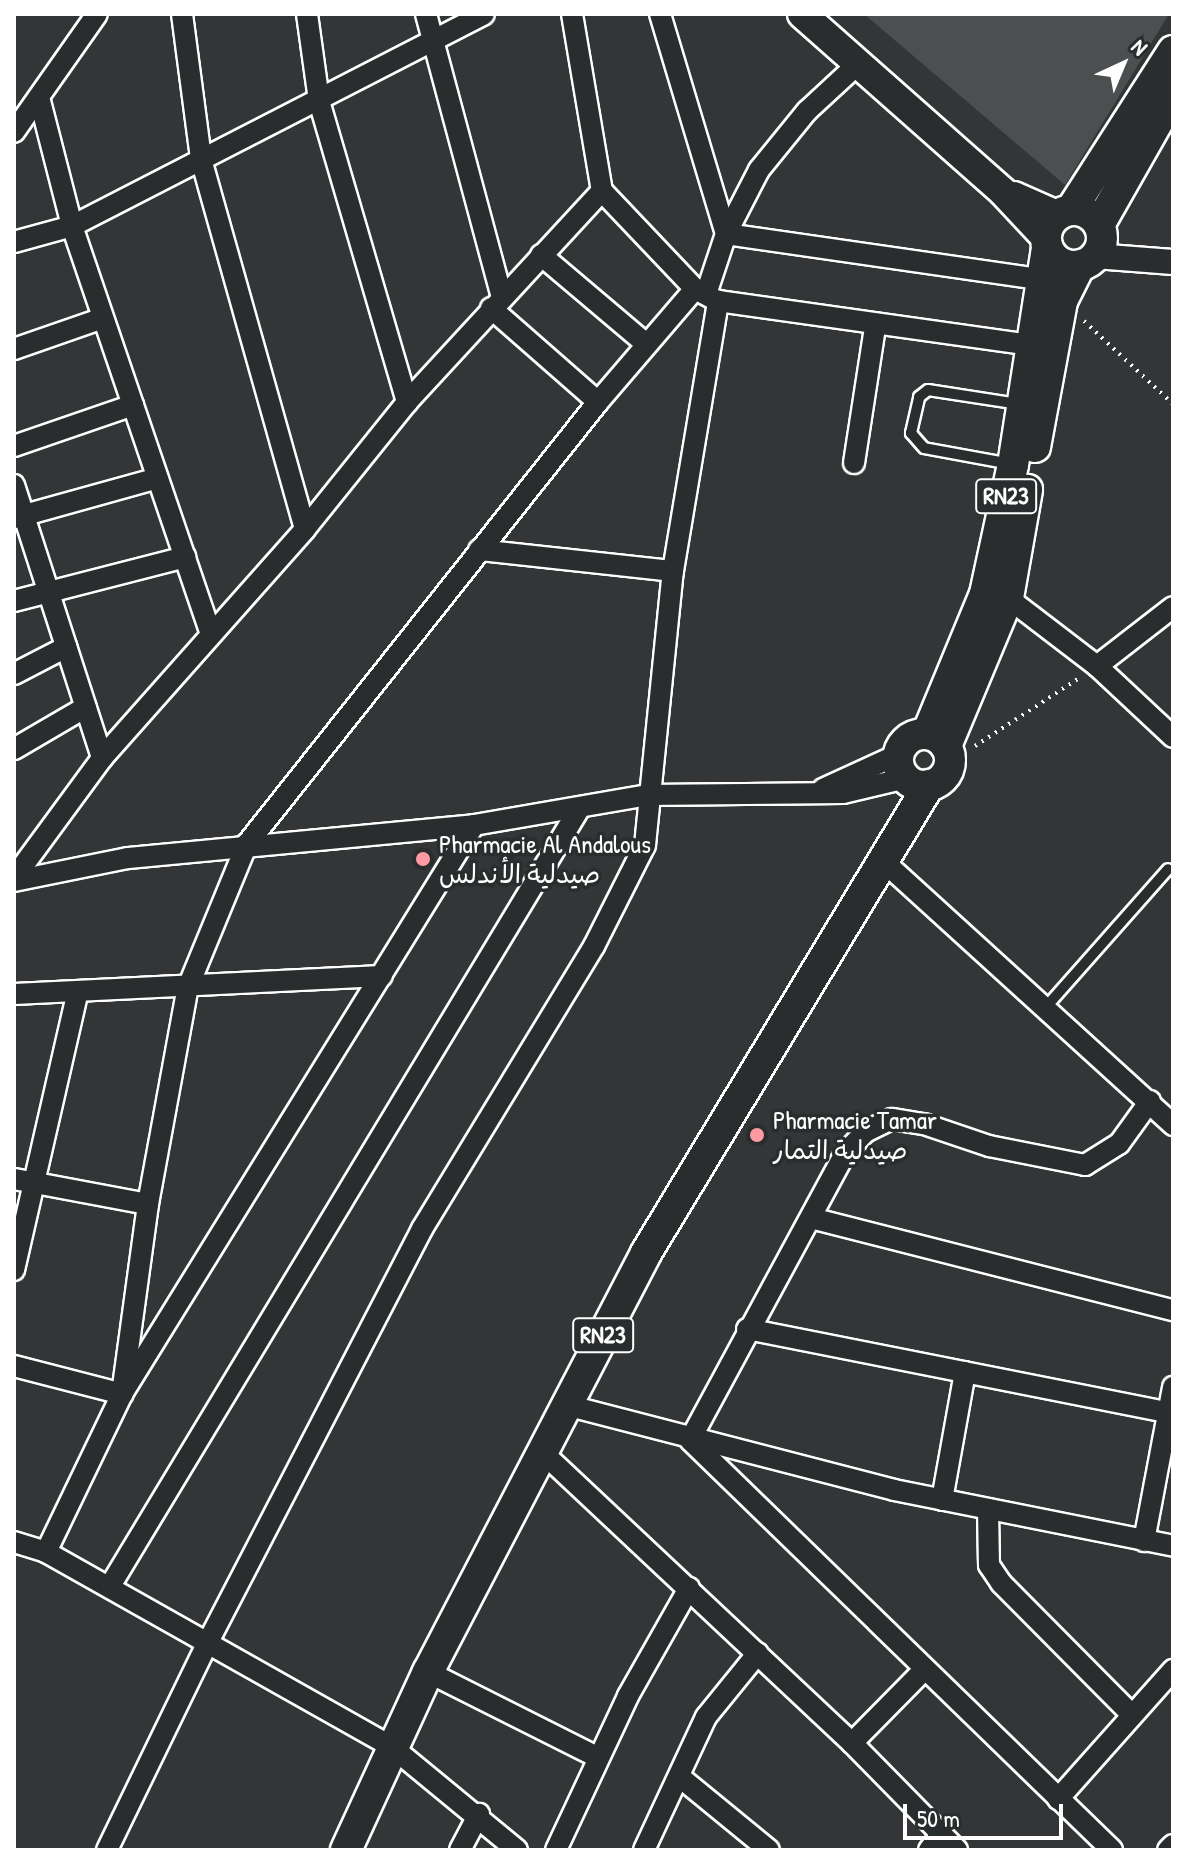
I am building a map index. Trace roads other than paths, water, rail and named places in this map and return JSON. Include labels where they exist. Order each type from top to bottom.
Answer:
[{"type":"main road","points":[[802,14],[1003,192],[1055,227],[1064,264],[1094,245],[1087,213],[1055,227]]},
{"type":"main road","name":"RN23","points":[[346,1850],[428,1672],[646,1253],[888,849],[895,815],[911,775],[944,777],[941,747],[978,615],[1013,465],[1039,279],[1055,227],[1173,51]]},
{"type":"main road","name":"RN23","points":[[941,747],[1008,598],[1062,301],[1173,95]]},
{"type":"main road","points":[[911,775],[912,737],[941,747]]},
{"type":"street","points":[[14,132],[40,101],[97,14]]},
{"type":"street","points":[[182,14],[201,159],[305,529]]},
{"type":"street","points":[[307,14],[319,101],[407,402]]},
{"type":"street","points":[[426,14],[496,302],[598,402]]},
{"type":"street","points":[[14,242],[72,226],[319,101],[430,39],[484,14]]},
{"type":"street","points":[[572,14],[602,191],[707,295],[875,327],[1030,345]]},
{"type":"street","points":[[660,14],[726,234]]},
{"type":"street","points":[[107,1850],[209,1640],[422,1229],[616,904],[645,845],[647,795],[707,295],[726,234],[779,142],[858,64]]},
{"type":"street","points":[[40,101],[72,226],[211,634]]},
{"type":"street","points":[[15,872],[102,758],[305,529],[407,402],[496,302],[602,191]]},
{"type":"street","points":[[726,234],[1039,279]]},
{"type":"street","points":[[1094,245],[1162,260]]},
{"type":"street","points":[[541,255],[645,343]]},
{"type":"street","points":[[122,1394],[148,1204],[188,987],[247,844],[645,343],[707,295]]},
{"type":"street","points":[[14,349],[103,318]]},
{"type":"street","points":[[854,463],[875,327]]},
{"type":"street","points":[[14,446],[133,405]]},
{"type":"street","points":[[19,517],[158,478]]},
{"type":"street","points":[[14,485],[19,517],[48,590],[102,758]]},
{"type":"street","points":[[479,550],[673,571]]},
{"type":"street","points":[[14,601],[185,557]]},
{"type":"street","points":[[1008,598],[1097,666],[1173,737]]},
{"type":"street","points":[[1097,666],[1173,607]]},
{"type":"street","points":[[14,674],[66,647]]},
{"type":"street","points":[[14,749],[86,707]]},
{"type":"street","points":[[15,872],[247,844],[474,825],[647,795],[823,789],[911,775]]},
{"type":"street","points":[[110,1586],[579,809]]},
{"type":"street","points":[[46,1552],[122,1394],[474,825]]},
{"type":"street","points":[[888,849],[1046,1007],[1173,1125]]},
{"type":"street","points":[[14,994],[77,995],[382,976]]},
{"type":"street","points":[[14,1270],[37,1182],[77,995]]},
{"type":"street","points":[[690,1440],[747,1329],[845,1153],[865,1132],[892,1119],[1048,1161],[1085,1165],[1119,1144],[1150,1101]]},
{"type":"street","points":[[14,1179],[148,1204]]},
{"type":"street","points":[[811,1218],[1173,1310]]},
{"type":"street","points":[[747,1329],[1170,1413]]},
{"type":"street","points":[[14,1366],[122,1394]]},
{"type":"street","points":[[942,1500],[965,1372]]},
{"type":"street","points":[[1144,1541],[1173,1387]]},
{"type":"street","points":[[566,1405],[690,1440],[942,1500],[1173,1546]]},
{"type":"street","points":[[690,1440],[923,1671],[1112,1850]]},
{"type":"street","points":[[541,1451],[852,1743],[935,1842],[957,1850]]},
{"type":"street","points":[[988,1509],[989,1565],[1001,1583],[1132,1715]]},
{"type":"street","points":[[14,1542],[46,1552],[110,1586],[392,1747],[479,1814],[517,1850]]},
{"type":"street","points":[[556,1850],[597,1757],[689,1588]]},
{"type":"street","points":[[644,1850],[706,1717],[758,1653]]},
{"type":"street","points":[[1058,1799],[1173,1670]]},
{"type":"street","points":[[852,1743],[923,1671]]},
{"type":"street","points":[[428,1672],[597,1757]]},
{"type":"street","points":[[680,1777],[746,1842],[769,1850]]},
{"type":"street","points":[[460,1850],[479,1814]]},
{"type":"street","points":[[1168,1850],[1173,1845]]},
{"type":"lane","points":[[1013,465],[924,448],[911,433],[919,397],[928,390],[1021,404]]},
{"type":"lane","points":[[1046,1007],[1168,869]]},
{"type":"place","name":"Pharmacie Al Andalous صيدلية الأندلس","points":[[423,859]]},
{"type":"place","name":"Pharmacie Tamar صيدلية التمار","points":[[757,1135]]}]
